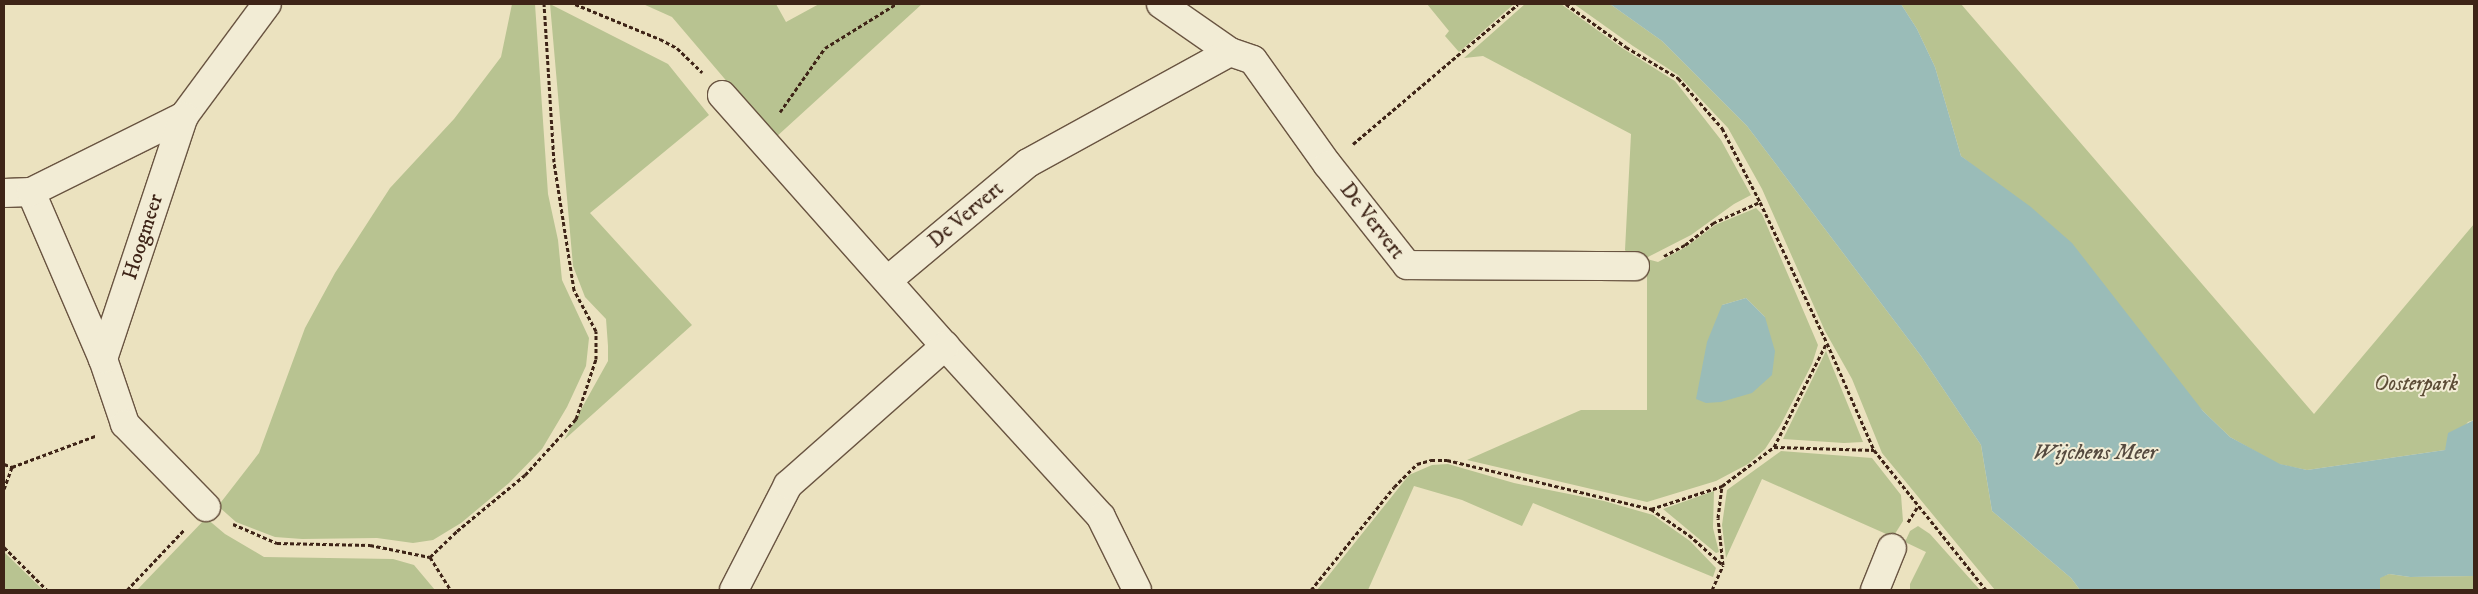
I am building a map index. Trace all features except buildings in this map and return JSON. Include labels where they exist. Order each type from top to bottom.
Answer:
[{"type":"street","name":"Hoogmeer","points":[[102,359],[184,116],[267,4]]},
{"type":"street","name":"De Ververt","points":[[1161,4],[1230,52],[1253,60],[1328,165],[1407,265],[1635,266]]},
{"type":"street","name":"De Ververt","points":[[888,280],[1028,163],[1230,52]]},
{"type":"street","points":[[722,95],[759,139],[888,280],[944,346],[1101,517],[1137,590]]},
{"type":"street","name":"Hoogmeer","points":[[4,193],[31,192],[184,116]]},
{"type":"street","points":[[31,192],[102,359],[125,424],[206,506]]},
{"type":"street","points":[[734,590],[788,485],[944,346]]},
{"type":"street","points":[[1875,590],[1892,548]]},
{"type":"path","points":[[430,557],[457,531],[525,475],[576,419],[596,359],[596,331],[574,290],[554,162],[544,4]]},
{"type":"path","points":[[575,4],[676,48],[692,61],[722,95]]},
{"type":"path","points":[[759,139],[826,48],[896,4]]},
{"type":"path","points":[[1328,165],[1518,4]]},
{"type":"path","points":[[1566,4],[1626,46],[1678,78],[1722,128],[1760,202],[1827,343],[1874,450],[1986,590]]},
{"type":"path","points":[[1635,266],[1658,258],[1685,245],[1713,223],[1760,202]]},
{"type":"path","points":[[1651,509],[1722,486],[1774,447],[1827,343]]},
{"type":"path","points":[[4,464],[12,467],[125,424]]},
{"type":"path","points":[[1774,447],[1874,450]]},
{"type":"path","points":[[1311,590],[1394,487],[1417,464],[1431,460],[1447,460],[1651,509],[1689,536],[1723,565]]},
{"type":"path","points":[[4,489],[12,467]]},
{"type":"path","points":[[1712,590],[1723,565],[1718,518],[1722,486]]},
{"type":"path","points":[[127,590],[206,506],[235,526],[276,543],[370,545],[430,557],[450,590]]},
{"type":"path","points":[[4,547],[47,590]]},
{"type":"green space","points":[[512,4],[535,4],[548,194],[558,240],[562,280],[589,338],[586,366],[567,407],[542,449],[509,483],[461,523],[433,540],[413,543],[377,538],[302,539],[275,537],[236,522],[218,506],[259,453],[305,328],[335,273],[390,188],[454,119],[501,57]]},
{"type":"green space","points":[[550,4],[668,64],[709,115],[590,213],[692,325],[564,440],[608,361],[608,346],[606,319],[585,297],[573,266]]},
{"type":"green space","points":[[643,4],[776,4],[786,22],[819,4],[922,4],[775,138],[672,17]]},
{"type":"green space","points":[[1427,4],[1514,4],[1459,52],[1445,36],[1449,31]]},
{"type":"green space","points":[[1525,4],[1561,4],[1622,48],[1675,81],[1721,140],[1751,195],[1734,204],[1691,235],[1648,257],[1630,258],[1625,250],[1631,134],[1483,56],[1464,58]]},
{"type":"green space","points":[[1574,4],[1610,4],[1662,41],[1747,126],[1921,356],[1981,445],[1992,511],[2071,578],[2080,590],[1995,590],[1882,453],[1852,379],[1825,331],[1762,189],[1728,128],[1678,75]]},
{"type":"green space","name":"Oosterpark","points":[[1901,4],[1961,4],[2314,414],[2474,224],[2474,420],[2468,422],[2445,450],[2307,470],[2278,464],[2230,437],[2203,411],[1986,176],[1961,156],[1935,67],[1917,29]]},
{"type":"green space","points":[[1756,208],[1762,214],[1818,345],[1812,364],[1780,426],[1765,449],[1748,464],[1716,481],[1647,502],[1467,460],[1581,410],[1647,410],[1647,259],[1658,262],[1686,247],[1715,225]],"holes":[[[1746,298],[1765,317],[1722,305]]]},
{"type":"green space","points":[[1826,351],[1863,442],[1844,443],[1783,439]]},
{"type":"green space","points":[[1781,451],[1872,458],[1901,495],[1903,521],[1893,537],[1762,479],[1726,558],[1722,525],[1727,490]]},
{"type":"green space","points":[[1448,464],[1514,483],[1604,501],[1653,515],[1690,541],[1716,568],[1713,577],[1533,503],[1522,526],[1462,500],[1414,486],[1368,590],[1317,590],[1409,475],[1432,465]]},
{"type":"green space","points":[[1714,491],[1713,528],[1719,552],[1716,553],[1663,509]]},
{"type":"green space","points":[[206,518],[225,534],[264,557],[393,559],[414,565],[435,590],[137,590]]},
{"type":"green space","points":[[1918,526],[1930,534],[1980,590],[1910,590],[1910,584],[1926,552],[1905,542],[1910,531]]},
{"type":"green space","points":[[4,552],[43,590],[4,590]]},
{"type":"green space","points":[[2389,574],[2410,577],[2474,576],[2474,590],[2377,590],[2377,578]]},
{"type":"water","name":"Wijchens Meer","points":[[1610,4],[1901,4],[1917,29],[1935,67],[1961,156],[2031,207],[2072,243],[2203,411],[2230,437],[2280,464],[2307,470],[2445,450],[2448,433],[2474,420],[2474,576],[2410,577],[2389,574],[2380,578],[2380,590],[2080,590],[2071,578],[1992,511],[1981,445],[1921,356],[1747,126],[1662,41]]},
{"type":"water","points":[[1746,298],[1765,317],[1775,351],[1772,375],[1752,393],[1721,402],[1706,403],[1696,399],[1707,342],[1722,305]]}]
